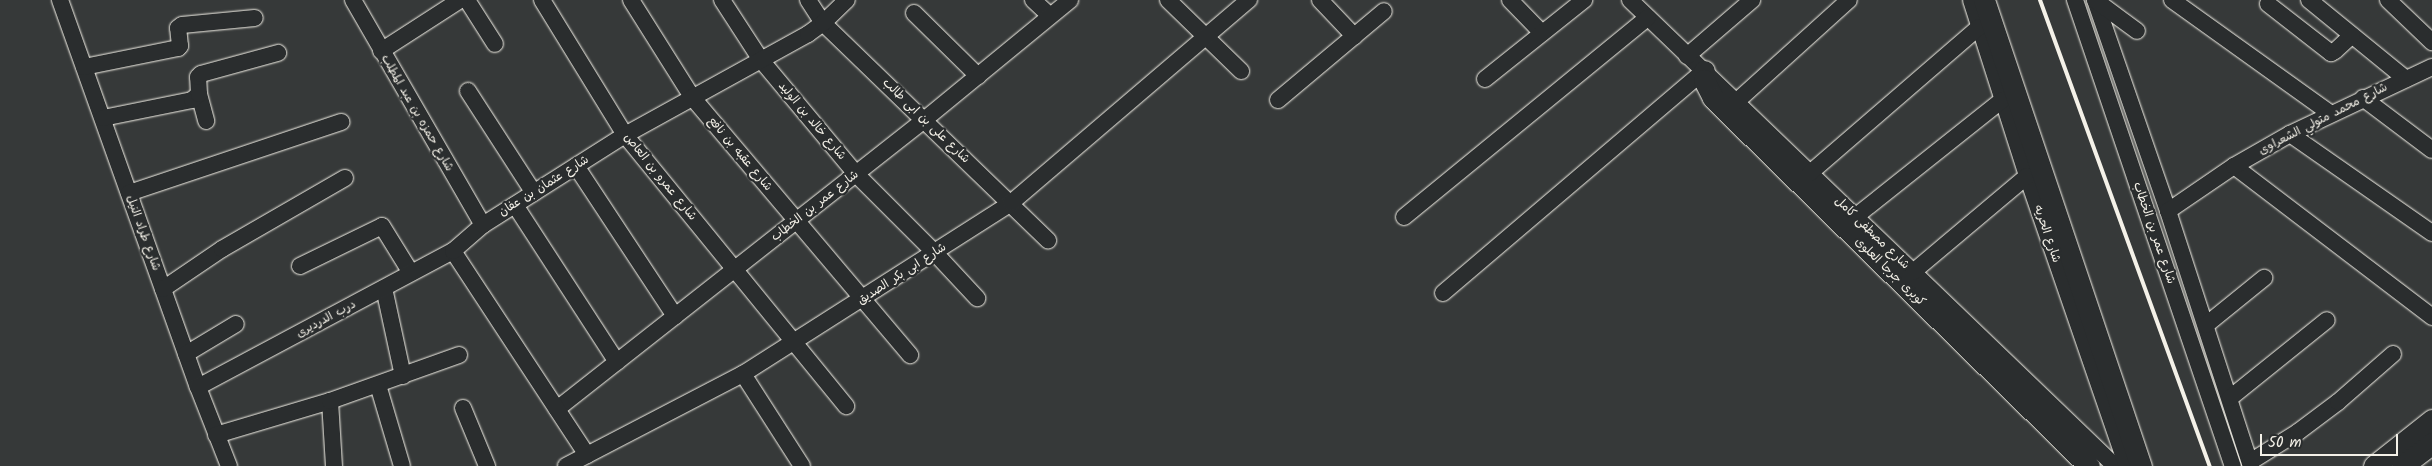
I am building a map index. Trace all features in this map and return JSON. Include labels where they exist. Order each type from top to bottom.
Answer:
[{"type":"street","name":"شارع طراد النيل","points":[[60,0],[186,354],[229,466]]},
{"type":"street","name":"شارع حمزه بن عبد المطلب","points":[[352,0],[483,225]]},
{"type":"street","points":[[381,51],[460,0]]},
{"type":"street","points":[[467,0],[495,44]]},
{"type":"street","name":"شارع عمرو بن العاص","points":[[542,0],[625,135],[846,406]]},
{"type":"street","name":"شارع عقبه بن نافع","points":[[631,0],[692,97],[910,355]]},
{"type":"street","name":"شارع خالد بن الوليد","points":[[722,0],[761,60],[856,174],[977,298]]},
{"type":"street","name":"شارع على بن ابى طالب","points":[[808,0],[823,23],[1011,202],[1048,240]]},
{"type":"street","name":"شارع عثمان بن عفان","points":[[453,251],[483,225],[625,135],[761,60],[823,23],[847,0]]},
{"type":"street","points":[[1033,0],[1050,16]]},
{"type":"street","name":"شارع عمر بن الخطاب","points":[[557,409],[924,120],[1070,0]]},
{"type":"street","points":[[1168,0],[1241,71]]},
{"type":"street","name":"شارع ابى بكر الصديق","points":[[566,466],[743,374],[935,253],[1011,202],[1207,38],[1249,0]]},
{"type":"street","points":[[1320,0],[1354,36]]},
{"type":"street","points":[[1510,0],[1542,33]]},
{"type":"street","points":[[1485,79],[1584,0]]},
{"type":"street","name":"شارع مصطفى كامل","points":[[1630,0],[2114,466]]},
{"type":"street","points":[[1687,56],[1752,0]]},
{"type":"street","points":[[1736,102],[1849,0]]},
{"type":"street","name":"شارع الحريه","points":[[1971,0],[2027,176],[2134,460]]},
{"type":"street","points":[[1984,0],[2134,460]]},
{"type":"street","name":"شارع عمر بن الخطاب","points":[[2075,0],[2232,466]]},
{"type":"street","points":[[2095,0],[2136,31]]},
{"type":"street","name":"شارع عمر بن الخطاب","points":[[2095,0],[2168,211],[2251,464]]},
{"type":"street","points":[[2172,0],[2330,113]]},
{"type":"street","points":[[2309,0],[2406,79]]},
{"type":"street","points":[[2388,0],[2432,42]]},
{"type":"street","points":[[2268,4],[2331,52],[2335,52],[2352,35]]},
{"type":"street","points":[[1278,100],[1384,11]]},
{"type":"street","points":[[914,13],[978,76]]},
{"type":"street","points":[[1404,217],[1648,17]]},
{"type":"street","points":[[84,67],[178,48],[180,46],[178,28],[182,25],[255,18]]},
{"type":"street","points":[[1810,173],[1979,26]]},
{"type":"street","points":[[206,121],[198,94],[198,77],[201,74],[278,52]]},
{"type":"street","name":"شارع محمد متولي الشعراوى","points":[[2168,211],[2234,166],[2290,134],[2330,113],[2432,67]]},
{"type":"street","points":[[1442,293],[1704,71]]},
{"type":"street","name":"كوبرى جرجا العلوى","points":[[1704,71],[1704,80],[1713,98],[2087,464]]},
{"type":"street","points":[[468,91],[534,193]]},
{"type":"street","points":[[103,118],[192,100],[198,94]]},
{"type":"street","points":[[2363,98],[2432,150]]},
{"type":"street","points":[[1855,216],[2002,100]]},
{"type":"street","points":[[129,193],[340,122]]},
{"type":"street","points":[[2290,134],[2432,233]]},
{"type":"street","points":[[576,166],[675,316]]},
{"type":"street","points":[[2234,166],[2432,317]]},
{"type":"street","points":[[1913,272],[2027,176]]},
{"type":"street","points":[[163,289],[222,249],[346,178]]},
{"type":"street","points":[[515,205],[617,362]]},
{"type":"street","points":[[300,266],[382,226],[411,273]]},
{"type":"street","points":[[453,251],[587,455]]},
{"type":"street","name":"درب الدرديرى","points":[[198,387],[453,251]]},
{"type":"street","points":[[2206,325],[2264,278]]},
{"type":"street","points":[[384,288],[403,376]]},
{"type":"street","points":[[2230,398],[2327,320]]},
{"type":"street","points":[[186,354],[236,324]]},
{"type":"street","points":[[2251,464],[2338,402],[2393,354]]},
{"type":"street","points":[[216,435],[330,401],[459,355]]},
{"type":"street","points":[[743,374],[802,466]]},
{"type":"street","points":[[378,385],[402,466]]},
{"type":"street","points":[[330,401],[334,466]]},
{"type":"street","points":[[463,408],[487,466]]},
{"type":"street","points":[[2374,466],[2432,420]]},
{"type":"street","points":[[2387,466],[2432,430]]},
{"type":"street","points":[[2402,466],[2432,442]]},
{"type":"street","points":[[2416,466],[2432,454]]},
{"type":"railway","points":[[2040,0],[2210,466]]}]
